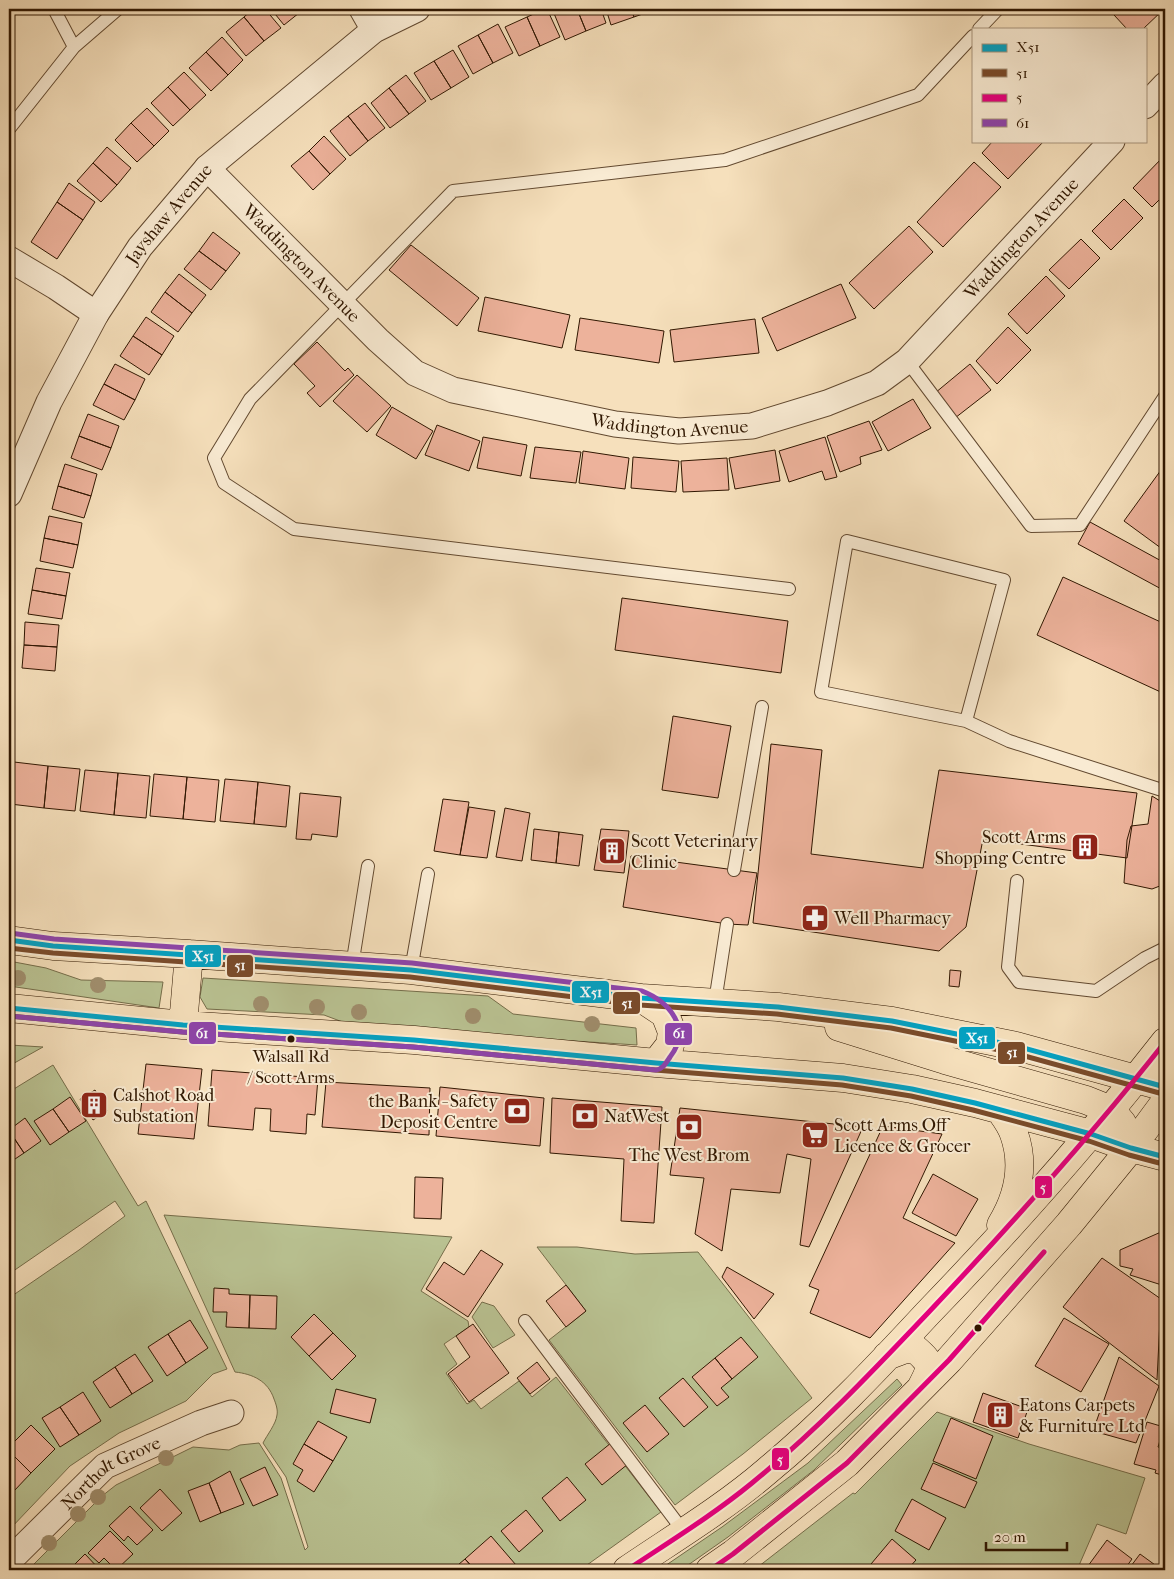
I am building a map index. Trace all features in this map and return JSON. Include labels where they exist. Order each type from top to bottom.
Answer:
[{"type":"highway","points":[[9,940],[53,946],[411,970],[641,998],[778,1007],[902,1023],[1016,1046],[1136,1079],[1163,1104],[1131,1148],[1056,1238],[949,1360],[847,1463],[733,1554],[710,1570]]},
{"type":"highway","points":[[183,1026],[189,954]]},
{"type":"highway","points":[[641,998],[665,1014],[672,1032],[670,1045],[656,1063]]},
{"type":"highway","points":[[778,1007],[945,1060],[1086,1100],[1110,1110],[1124,1126],[1131,1148]]},
{"type":"highway","points":[[9,1008],[183,1026],[414,1040],[656,1063],[843,1078],[912,1089],[1000,1110],[1091,1134],[1165,1157]]},
{"type":"highway","points":[[627,1570],[684,1532],[766,1472],[837,1409],[984,1255],[1091,1134],[1165,1042]]},
{"type":"highway","points":[[984,1255],[1008,1214],[1016,1192],[1020,1169],[1019,1151],[1014,1132],[1000,1110]]},
{"type":"highway","points":[[888,1356],[914,1348],[927,1360],[930,1372],[921,1388]]},
{"type":"street","points":[[362,9],[374,30]]},
{"type":"street","name":"Jayshaw Avenue","points":[[9,494],[49,402],[96,314],[140,247],[207,168],[374,30],[417,9]]},
{"type":"street","points":[[1146,105],[1165,85]]},
{"type":"street","name":"Waddington Avenue","points":[[207,168],[378,340],[415,373],[453,390],[615,424],[679,431],[752,426],[827,403],[877,382],[907,361],[1111,142]]},
{"type":"street","points":[[9,259],[96,314]]},
{"type":"street","name":"Northolt Grove","points":[[9,1560],[104,1466],[201,1423],[231,1413]]},
{"type":"lane","points":[[54,9],[74,47]]},
{"type":"lane","points":[[9,129],[74,47],[118,9]]},
{"type":"lane","points":[[980,28],[998,9]]},
{"type":"lane","points":[[789,588],[294,529],[224,483],[214,458],[250,399],[453,191],[725,160],[918,95],[972,37]]},
{"type":"lane","points":[[907,361],[1031,526],[1080,525],[1165,396]]},
{"type":"lane","points":[[966,720],[1004,580],[847,540],[821,692],[966,720],[1009,741],[1165,792]]},
{"type":"lane","points":[[734,870],[762,707]]},
{"type":"lane","points":[[352,966],[368,866]]},
{"type":"lane","points":[[411,970],[428,874]]},
{"type":"lane","points":[[1017,881],[1008,967],[1019,982],[1096,991],[1145,958],[1165,948]]},
{"type":"lane","points":[[716,1002],[727,924]]},
{"type":"lane","points":[[525,1321],[684,1532]]},
{"type":"green space","points":[[9,961],[46,968],[81,980],[163,982],[159,1008],[9,986]]},
{"type":"green space","points":[[203,978],[488,996],[513,1014],[636,1028],[637,1045],[356,1027],[324,1015],[207,1009],[200,997]]},
{"type":"green space","points":[[10,1045],[43,1047],[9,1066]]},
{"type":"green space","points":[[53,1065],[138,1206],[146,1201],[227,1369],[213,1374],[186,1401],[119,1433],[70,1466],[9,1530],[9,1298],[125,1216],[115,1201],[9,1274],[9,1092]]},
{"type":"green space","points":[[164,1215],[452,1237],[421,1291],[468,1321],[469,1327],[444,1344],[457,1364],[446,1373],[467,1404],[474,1400],[481,1409],[519,1381],[532,1397],[556,1377],[661,1512],[580,1570],[28,1570],[102,1496],[116,1485],[193,1447],[229,1450],[240,1445],[259,1443],[281,1478],[305,1550],[308,1547],[286,1477],[263,1443],[277,1415],[277,1407],[271,1393],[264,1383],[254,1377],[235,1372]]},
{"type":"green space","points":[[537,1247],[577,1247],[635,1254],[698,1252],[812,1398],[743,1454],[675,1505],[549,1340],[586,1311]]},
{"type":"green space","points":[[482,1302],[494,1306],[515,1335],[493,1348],[472,1317]]},
{"type":"green space","points":[[897,1379],[902,1385],[814,1470],[728,1537],[681,1570],[659,1570],[722,1527],[808,1463]]},
{"type":"green space","points":[[937,1412],[1029,1444],[1145,1478],[1126,1534],[1097,1524],[1077,1570],[754,1570],[853,1493],[855,1494]]},
{"type":"building","points":[[253,9],[265,9],[281,28],[264,41],[244,17]]},
{"type":"building","points":[[271,9],[304,9],[284,25]]},
{"type":"building","points":[[547,9],[560,37],[540,46],[527,17]]},
{"type":"building","points":[[557,9],[577,9],[586,31],[565,40],[553,11]]},
{"type":"building","points":[[577,9],[601,9],[606,23],[586,31]]},
{"type":"building","points":[[606,9],[631,9],[634,17],[611,25]]},
{"type":"building","points":[[631,9],[654,9],[654,10],[634,17]]},
{"type":"building","points":[[1121,9],[1164,9],[1144,28],[1126,28],[1114,15]]},
{"type":"building","points":[[244,17],[264,41],[246,56],[226,32]]},
{"type":"building","points":[[527,17],[540,46],[519,56],[505,27]]},
{"type":"building","points":[[498,24],[513,53],[493,63],[478,35]]},
{"type":"building","points":[[478,35],[493,63],[473,74],[458,46]]},
{"type":"building","points":[[222,37],[243,60],[228,75],[206,52]]},
{"type":"building","points":[[453,50],[469,77],[451,88],[434,61]]},
{"type":"building","points":[[206,52],[228,75],[211,91],[189,68]]},
{"type":"building","points":[[434,61],[451,88],[431,100],[414,73]]},
{"type":"building","points":[[184,72],[206,95],[190,110],[168,87]]},
{"type":"building","points":[[406,75],[426,101],[409,114],[389,88]]},
{"type":"building","points":[[168,87],[190,110],[173,126],[151,103]]},
{"type":"building","points":[[389,88],[409,114],[390,128],[371,103]]},
{"type":"building","points":[[365,103],[385,128],[368,141],[348,116]]},
{"type":"building","points":[[147,108],[169,131],[154,146],[131,123]]},
{"type":"building","points":[[348,116],[368,141],[350,156],[330,131]]},
{"type":"building","points":[[131,123],[154,146],[137,162],[115,140]]},
{"type":"building","points":[[324,136],[346,159],[330,174],[309,151]]},
{"type":"building","points":[[992,142],[1043,142],[1008,179],[982,153]]},
{"type":"building","points":[[107,147],[131,168],[117,185],[93,163]]},
{"type":"building","points":[[309,151],[330,174],[313,190],[291,166]]},
{"type":"building","points":[[1164,156],[1165,194],[1152,207],[1133,188]]},
{"type":"building","points":[[974,162],[1001,187],[943,247],[917,222]]},
{"type":"building","points":[[93,163],[117,185],[101,202],[77,181]]},
{"type":"building","points":[[69,183],[95,202],[83,220],[57,202]]},
{"type":"building","points":[[1124,199],[1143,218],[1111,250],[1092,231]]},
{"type":"building","points":[[57,202],[83,220],[57,259],[31,242]]},
{"type":"building","points":[[909,226],[933,252],[874,309],[849,283]]},
{"type":"building","points":[[213,232],[240,253],[226,271],[199,251]]},
{"type":"building","points":[[1081,239],[1100,258],[1069,289],[1049,270]]},
{"type":"building","points":[[411,245],[479,298],[457,326],[389,270]]},
{"type":"building","points":[[199,251],[226,271],[211,290],[184,269]]},
{"type":"building","points":[[179,274],[206,295],[192,313],[165,292]]},
{"type":"building","points":[[1046,276],[1065,296],[1027,334],[1008,314]]},
{"type":"building","points":[[841,284],[856,318],[777,351],[762,318]]},
{"type":"building","points":[[165,292],[192,313],[178,332],[151,312]]},
{"type":"building","points":[[485,297],[570,315],[562,348],[478,331]]},
{"type":"building","points":[[146,317],[174,336],[162,355],[133,336]]},
{"type":"building","points":[[580,318],[664,331],[659,363],[575,350]]},
{"type":"building","points":[[755,319],[759,353],[674,362],[670,330]]},
{"type":"building","points":[[1008,327],[1031,350],[997,384],[976,361]]},
{"type":"building","points":[[133,336],[162,355],[149,375],[120,356]]},
{"type":"building","points":[[317,342],[345,371],[348,368],[354,375],[320,407],[307,393],[315,386],[294,364]]},
{"type":"building","points":[[115,364],[145,379],[135,400],[104,384]]},
{"type":"building","points":[[970,364],[991,390],[955,418],[935,393]]},
{"type":"building","points":[[357,375],[391,406],[367,432],[333,401]]},
{"type":"building","points":[[104,384],[135,400],[124,420],[93,405]]},
{"type":"building","points":[[913,399],[931,428],[888,451],[872,422]]},
{"type":"building","points":[[392,407],[433,431],[416,459],[376,435]]},
{"type":"building","points":[[88,414],[119,426],[111,448],[79,436]]},
{"type":"building","points":[[869,421],[882,450],[860,457],[861,464],[840,472],[827,436]]},
{"type":"building","points":[[437,425],[480,441],[469,471],[425,455]]},
{"type":"building","points":[[79,436],[111,448],[102,470],[71,458]]},
{"type":"building","points":[[483,437],[527,445],[521,476],[477,468]]},
{"type":"building","points":[[825,437],[837,477],[825,480],[822,471],[789,482],[779,451]]},
{"type":"building","points":[[535,447],[581,452],[576,483],[530,478]]},
{"type":"building","points":[[775,450],[780,481],[735,489],[729,458]]},
{"type":"building","points":[[583,451],[629,458],[625,489],[579,483]]},
{"type":"building","points":[[633,457],[679,461],[676,492],[631,488]]},
{"type":"building","points":[[727,458],[729,490],[683,492],[681,461]]},
{"type":"building","points":[[65,464],[97,474],[91,496],[58,486]]},
{"type":"building","points":[[1161,470],[1165,474],[1165,551],[1124,521]]},
{"type":"building","points":[[58,486],[91,496],[84,518],[52,509]]},
{"type":"building","points":[[49,516],[82,523],[78,545],[44,538]]},
{"type":"building","points":[[1090,522],[1165,563],[1165,591],[1078,544]]},
{"type":"building","points":[[44,538],[78,545],[73,568],[40,561]]},
{"type":"building","points":[[36,568],[70,573],[66,596],[32,590]]},
{"type":"building","points":[[1063,577],[1165,624],[1165,694],[1037,635]]},
{"type":"building","points":[[32,590],[66,596],[62,619],[28,614]]},
{"type":"building","points":[[622,598],[788,621],[781,673],[615,650]]},
{"type":"building","points":[[25,622],[59,625],[57,647],[24,645]]},
{"type":"building","points":[[24,645],[57,647],[55,671],[22,668]]},
{"type":"building","points":[[673,716],[731,726],[718,798],[662,790]]},
{"type":"building","name":"Scott Arms Shopping Centre","points":[[771,744],[822,750],[811,854],[923,868],[939,770],[1137,793],[1127,858],[983,839],[966,927],[939,951],[753,923]]},
{"type":"building","points":[[14,762],[48,766],[44,808],[10,804]]},
{"type":"building","points":[[48,766],[80,769],[75,811],[44,808]]},
{"type":"building","points":[[9,768],[14,768],[9,814]]},
{"type":"building","points":[[85,770],[118,773],[114,815],[80,811]]},
{"type":"building","points":[[118,773],[150,776],[146,818],[114,815]]},
{"type":"building","points":[[154,774],[187,777],[183,819],[150,816]]},
{"type":"building","points":[[187,777],[219,780],[215,822],[183,819]]},
{"type":"building","points":[[225,779],[258,782],[254,824],[220,821]]},
{"type":"building","points":[[258,782],[290,786],[286,827],[254,824]]},
{"type":"building","points":[[300,793],[341,797],[337,837],[312,834],[311,840],[296,839]]},
{"type":"building","points":[[1152,796],[1165,804],[1165,884],[1152,889],[1124,883],[1127,840],[1131,826],[1148,824]]},
{"type":"building","points":[[443,799],[469,802],[460,855],[434,851]]},
{"type":"building","points":[[469,807],[495,811],[487,858],[460,855]]},
{"type":"building","points":[[505,808],[530,813],[522,861],[496,857]]},
{"type":"building","points":[[534,829],[559,832],[556,863],[531,860]]},
{"type":"building","name":"Scott Veterinary Clinic","points":[[601,829],[629,831],[624,873],[594,870]]},
{"type":"building","points":[[559,832],[583,835],[579,866],[556,863]]},
{"type":"building","points":[[631,856],[757,873],[748,925],[727,924],[623,907]]},
{"type":"building","points":[[950,970],[961,971],[959,987],[949,986]]},
{"type":"building","points":[[146,1064],[202,1069],[194,1139],[138,1134]]},
{"type":"building","points":[[212,1070],[318,1078],[315,1115],[307,1114],[306,1134],[270,1131],[271,1109],[255,1108],[253,1130],[208,1126]]},
{"type":"building","points":[[326,1082],[430,1088],[429,1135],[322,1127]]},
{"type":"building","points":[[440,1087],[544,1098],[540,1146],[436,1136]]},
{"type":"building","name":"Calshot Road Substation","points":[[95,1090],[107,1111],[93,1120],[80,1099]]},
{"type":"building","points":[[70,1097],[86,1121],[69,1132],[53,1109]]},
{"type":"building","points":[[552,1098],[662,1107],[654,1223],[621,1221],[624,1159],[550,1153]]},
{"type":"building","points":[[680,1108],[863,1127],[809,1247],[800,1245],[811,1159],[787,1154],[780,1193],[731,1189],[722,1251],[695,1234],[704,1178],[670,1175]]},
{"type":"building","points":[[53,1109],[69,1132],[50,1145],[34,1121]]},
{"type":"building","points":[[25,1118],[41,1141],[24,1153],[9,1130]]},
{"type":"building","points":[[883,1126],[942,1134],[903,1218],[955,1243],[870,1338],[810,1313],[819,1290],[809,1286]]},
{"type":"building","points":[[9,1131],[24,1153],[9,1163]]},
{"type":"building","points":[[933,1174],[978,1199],[956,1236],[912,1213]]},
{"type":"building","points":[[415,1177],[443,1178],[441,1219],[414,1218]]},
{"type":"building","points":[[1161,1232],[1165,1233],[1165,1286],[1130,1275],[1133,1269],[1120,1266],[1120,1250]]},
{"type":"building","points":[[481,1250],[503,1264],[468,1317],[426,1289],[444,1262],[464,1275]]},
{"type":"building","points":[[1102,1258],[1161,1299],[1157,1380],[1063,1307]]},
{"type":"building","points":[[727,1267],[774,1294],[754,1319],[722,1277]]},
{"type":"building","points":[[566,1285],[586,1311],[566,1327],[546,1301]]},
{"type":"building","points":[[214,1288],[229,1289],[229,1294],[250,1295],[249,1328],[226,1327],[227,1312],[213,1312]]},
{"type":"building","points":[[250,1295],[277,1296],[276,1329],[249,1328]]},
{"type":"building","points":[[314,1314],[333,1333],[309,1356],[291,1337]]},
{"type":"building","points":[[1064,1318],[1109,1344],[1081,1392],[1035,1366]]},
{"type":"building","points":[[190,1320],[208,1348],[186,1363],[168,1334]]},
{"type":"building","points":[[473,1324],[509,1373],[469,1402],[448,1374],[470,1357],[456,1336]]},
{"type":"building","points":[[333,1333],[356,1356],[332,1380],[309,1356]]},
{"type":"building","points":[[168,1334],[186,1363],[167,1376],[148,1347]]},
{"type":"building","points":[[741,1337],[758,1357],[732,1379],[715,1358]]},
{"type":"building","points":[[135,1354],[153,1381],[132,1394],[115,1367]]},
{"type":"building","points":[[1119,1357],[1159,1386],[1136,1443],[1093,1431]]},
{"type":"building","points":[[715,1358],[732,1379],[721,1388],[729,1397],[717,1406],[692,1377]]},
{"type":"building","points":[[537,1362],[550,1379],[530,1394],[517,1378]]},
{"type":"building","points":[[115,1367],[132,1394],[110,1408],[93,1382]]},
{"type":"building","points":[[683,1378],[708,1407],[684,1427],[659,1398]]},
{"type":"building","points":[[336,1389],[376,1399],[370,1423],[330,1413]]},
{"type":"building","points":[[83,1392],[101,1421],[79,1435],[60,1407]]},
{"type":"building","name":"Eatons Carpets & Furniture Ltd","points":[[983,1393],[1028,1409],[1018,1438],[973,1422]]},
{"type":"building","points":[[645,1405],[669,1434],[647,1452],[623,1423]]},
{"type":"building","points":[[60,1407],[79,1435],[60,1447],[42,1418]]},
{"type":"building","points":[[951,1418],[993,1436],[976,1479],[933,1461]]},
{"type":"building","points":[[318,1421],[347,1437],[333,1461],[304,1444]]},
{"type":"building","points":[[1147,1422],[1164,1427],[1158,1447],[1165,1449],[1165,1476],[1155,1473],[1156,1470],[1134,1464]]},
{"type":"building","points":[[31,1425],[55,1449],[31,1473],[9,1451],[9,1447]]},
{"type":"building","points":[[611,1443],[628,1464],[602,1485],[585,1464]]},
{"type":"building","points":[[304,1444],[333,1461],[314,1492],[297,1481],[303,1470],[293,1464]]},
{"type":"building","points":[[9,1451],[31,1473],[14,1491],[9,1486]]},
{"type":"building","points":[[933,1463],[977,1482],[965,1508],[921,1489]]},
{"type":"building","points":[[265,1467],[278,1495],[253,1506],[240,1479]]},
{"type":"building","points":[[230,1471],[244,1504],[221,1513],[209,1483]]},
{"type":"building","points":[[567,1477],[586,1500],[560,1521],[542,1498]]},
{"type":"building","points":[[209,1483],[221,1513],[200,1522],[188,1491]]},
{"type":"building","points":[[160,1489],[182,1513],[162,1531],[140,1508]]},
{"type":"building","points":[[912,1499],[946,1518],[929,1550],[895,1531]]},
{"type":"building","points":[[130,1506],[153,1530],[137,1545],[128,1536],[124,1541],[109,1526]]},
{"type":"building","points":[[526,1510],[543,1531],[519,1552],[501,1531]]},
{"type":"building","points":[[110,1531],[133,1554],[116,1570],[104,1558],[99,1563],[88,1553]]},
{"type":"building","points":[[491,1536],[516,1565],[510,1570],[475,1570],[465,1559]]},
{"type":"building","points":[[892,1539],[916,1560],[907,1570],[866,1570]]},
{"type":"building","points":[[1107,1540],[1132,1559],[1124,1570],[1085,1570]]},
{"type":"building","points":[[85,1554],[100,1570],[69,1570]]},
{"type":"building","points":[[1140,1554],[1162,1570],[1128,1570]]},
{"type":"building","points":[[465,1559],[475,1570],[452,1570]]},
{"type":"transit line","name":"61","points":[[9,1016],[183,1032],[413,1047],[656,1070],[667,1061],[676,1047],[679,1036],[675,1018],[669,1009],[642,991],[412,963],[54,939],[10,933]]},
{"type":"transit line","name":"X51","points":[[9,940],[53,946],[411,970],[641,998],[778,1007],[892,1021],[1016,1046],[1165,1087]]},
{"type":"transit line","name":"51","points":[[9,948],[53,953],[410,977],[640,1005],[777,1014],[891,1028],[1014,1053],[1163,1094]]},
{"type":"transit line","name":"X51","points":[[9,1008],[183,1025],[414,1040],[656,1063],[843,1078],[912,1089],[975,1103],[1091,1134],[1165,1157]]},
{"type":"transit line","name":"51","points":[[9,1016],[182,1032],[413,1047],[655,1070],[842,1085],[911,1096],[973,1110],[1089,1141],[1163,1164]]},
{"type":"transit line","name":"5","points":[[627,1570],[737,1495],[775,1464],[842,1402],[927,1314],[1019,1214],[1079,1147],[1165,1042]]},
{"type":"transit line","name":"5","points":[[710,1570],[733,1554],[847,1463],[949,1360],[1044,1252]]},
{"type":"place","name":"Scott Arms Shopping Centre","points":[[1085,847]]},
{"type":"place","name":"Scott Veterinary Clinic","points":[[612,851]]},
{"type":"place","name":"Well Pharmacy","points":[[815,918]]},
{"type":"place","name":"Walsall Rd / Scott Arms","points":[[291,1039]]},
{"type":"place","name":"Calshot Road Substation","points":[[94,1105]]},
{"type":"place","name":"the Bank - Safety Deposit Centre","points":[[517,1111]]},
{"type":"place","name":"NatWest","points":[[585,1116]]},
{"type":"place","name":"The West Brom","points":[[689,1127]]},
{"type":"place","name":"Scott Arms Off Licence & Grocer","points":[[815,1135]]},
{"type":"place","name":"Eatons Carpets & Furniture Ltd","points":[[1000,1415]]}]
